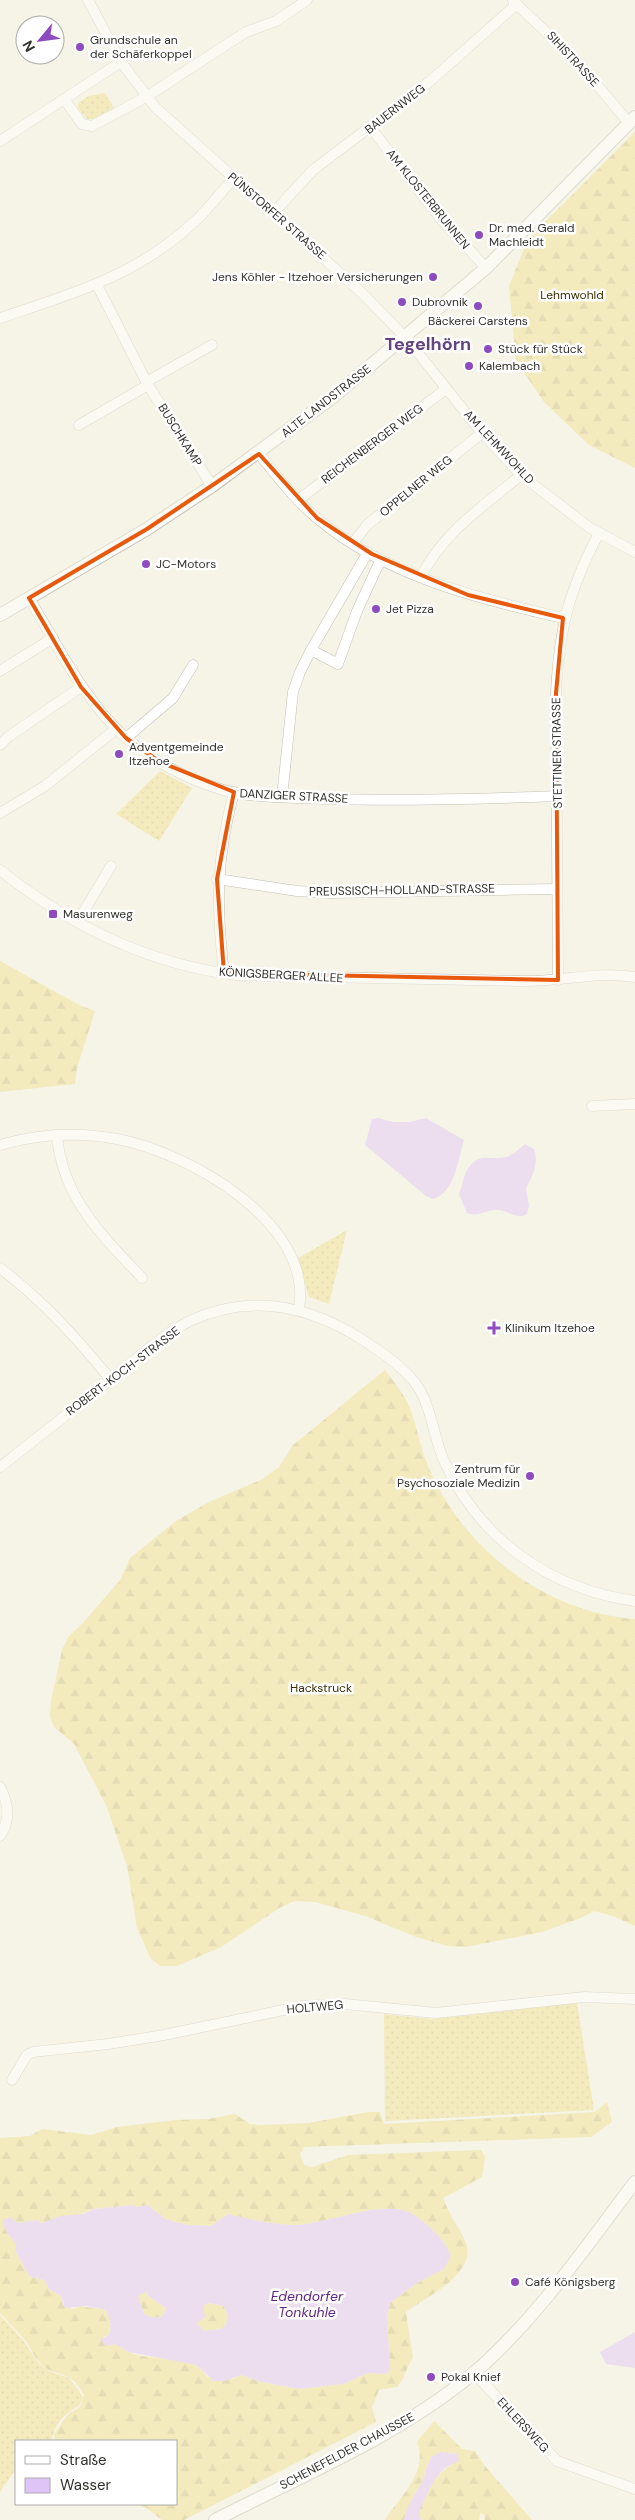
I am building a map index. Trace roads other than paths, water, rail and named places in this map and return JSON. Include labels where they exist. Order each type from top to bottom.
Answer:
[{"type":"street","name":"PÜNSTORFER STRASSE","points":[[88,0],[121,62],[146,97],[177,128],[344,275],[406,338]]},
{"type":"street","points":[[64,99],[82,124],[92,126],[146,97],[246,32],[276,21],[307,0]]},
{"type":"street","name":"SIHISTRASSE","points":[[515,2],[576,60],[632,120]]},
{"type":"street","name":"BAUERNWEG","points":[[274,212],[313,170],[371,128],[458,58],[515,2]]},
{"type":"street","points":[[0,141],[121,62]]},
{"type":"street","name":"ALTE LANDSTRASSE","points":[[1,613],[147,529],[259,454],[406,338],[486,268],[632,120]]},
{"type":"street","name":"AM KLOSTERBRUNNEN","points":[[371,128],[440,218],[486,268]]},
{"type":"street","points":[[0,318],[98,285],[138,264],[165,247],[199,217],[234,178]]},
{"type":"street","name":"BUSCHKAMP","points":[[98,285],[147,383],[212,486]]},
{"type":"street","name":"AM LEHMWOHLD","points":[[406,338],[482,433],[521,474],[569,513],[599,534],[635,552]]},
{"type":"street","points":[[78,426],[212,345]]},
{"type":"street","name":"REICHENBERGER WEG","points":[[298,500],[446,389]]},
{"type":"street","name":"OPPELNER WEG","points":[[353,543],[367,525],[482,433]]},
{"type":"street","points":[[259,454],[298,500],[328,527],[368,552],[421,577],[468,595],[563,618]]},
{"type":"street","points":[[421,577],[432,556],[449,536],[521,474]]},
{"type":"street","name":"STETTINER STRASSE","points":[[558,980],[556,693],[563,618],[575,584],[599,534]]},
{"type":"street","points":[[282,797],[294,686],[311,650],[368,552]]},
{"type":"street","points":[[311,650],[338,664],[357,611],[381,559]]},
{"type":"street","name":"DANZIGER STRASSE","points":[[29,598],[81,686],[116,729],[160,762],[201,781],[234,792],[282,797],[412,801],[558,796]]},
{"type":"street","points":[[0,671],[53,638]]},
{"type":"street","points":[[126,738],[173,698],[193,665]]},
{"type":"street","points":[[0,745],[8,737],[81,686]]},
{"type":"street","points":[[0,813],[45,786],[116,729]]},
{"type":"street","points":[[224,973],[218,920],[218,879],[222,841],[234,792]]},
{"type":"street","points":[[78,921],[111,866]]},
{"type":"street","name":"KÖNIGSBERGER ALLEE","points":[[0,870],[30,892],[121,946],[167,962],[224,973],[521,981],[558,980],[594,974],[635,977]]},
{"type":"street","name":"PREUSSISCH-HOLLAND-STRASSE","points":[[218,879],[297,891],[331,893],[557,889]]},
{"type":"street","points":[[592,1106],[635,1104]]},
{"type":"street","points":[[58,1135],[68,1178],[82,1209],[103,1238],[142,1278]]},
{"type":"street","points":[[0,1145],[34,1137],[58,1135],[107,1137],[147,1147],[188,1164],[241,1198],[265,1218],[290,1252],[299,1283],[299,1310]]},
{"type":"street","points":[[0,1268],[56,1316],[77,1338],[111,1380]]},
{"type":"street","name":"ROBERT-KOCH-STRASSE","points":[[0,1467],[166,1336],[202,1316],[227,1309],[259,1305],[299,1310],[329,1320],[360,1338],[401,1368],[416,1385],[426,1403],[436,1440],[455,1482],[480,1519],[511,1550],[543,1571],[569,1584],[602,1595],[635,1601]]},
{"type":"street","points":[[0,1787],[8,1812],[6,1823],[0,1836]]},
{"type":"street","name":"HOLTWEG","points":[[12,2080],[27,2056],[33,2052],[153,2036],[303,2006],[345,2004],[436,2013],[584,1997],[635,1999]]},
{"type":"street","name":"SCHENEFELDER CHAUSSEE","points":[[215,2520],[396,2426],[474,2372],[503,2345],[557,2287],[635,2182]]},
{"type":"street","name":"EHLERSWEG","points":[[474,2372],[553,2458],[635,2489]]},
{"type":"water","points":[[378,1118],[393,1122],[410,1122],[426,1118],[464,1140],[451,1183],[446,1190],[433,1199],[426,1196],[365,1145],[372,1119]]},
{"type":"water","points":[[525,1144],[534,1149],[536,1159],[533,1174],[526,1188],[529,1206],[527,1214],[517,1216],[500,1210],[476,1214],[467,1213],[459,1194],[470,1165],[479,1159],[509,1156]]},
{"type":"water","name":"Edendorfer Tonkuhle","points":[[148,2205],[165,2219],[188,2225],[211,2226],[228,2214],[280,2224],[296,2225],[377,2210],[402,2210],[416,2216],[435,2232],[451,2256],[444,2269],[417,2283],[390,2303],[387,2317],[390,2370],[386,2374],[368,2373],[343,2384],[298,2389],[262,2382],[241,2375],[225,2381],[214,2381],[196,2365],[129,2352],[115,2344],[105,2346],[101,2339],[110,2334],[106,2310],[86,2306],[65,2308],[61,2296],[49,2289],[44,2280],[29,2276],[15,2250],[16,2244],[5,2230],[3,2219],[11,2218],[18,2223],[36,2220],[42,2223],[60,2216],[83,2214],[94,2209]],"holes":[[[148,2291],[148,2296],[166,2308],[163,2316],[155,2318],[144,2314],[138,2296]],[[209,2303],[224,2306],[228,2317],[226,2325],[221,2329],[203,2331],[197,2323],[205,2317],[203,2306]]]},
{"type":"water","points":[[635,2332],[635,2368],[606,2364],[600,2352]]},
{"type":"water","points":[[440,2452],[457,2454],[459,2461],[441,2471],[426,2496],[419,2513],[421,2520],[404,2520],[408,2506],[423,2480],[430,2458]]},
{"type":"place","name":"Grundschule an der Schäferkoppel","points":[[80,47]]},
{"type":"place","name":"Dr. med. Gerald Machleidt","points":[[479,235]]},
{"type":"place","name":"Jens Köhler - Itzehoer Versicherungen","points":[[433,277]]},
{"type":"place","name":"Dubrovnik","points":[[402,302]]},
{"type":"place","name":"Bäckerei Carstens","points":[[478,306]]},
{"type":"place","name":"Stück für Stück","points":[[488,349]]},
{"type":"place","name":"Kalembach","points":[[469,366]]},
{"type":"place","name":"JC-Motors","points":[[146,564]]},
{"type":"place","name":"Jet Pizza","points":[[376,609]]},
{"type":"place","name":"Adventgemeinde Itzehoe","points":[[119,754]]},
{"type":"place","name":"Masurenweg","points":[[53,914]]},
{"type":"place","name":"Klinikum Itzehoe","points":[[494,1328]]},
{"type":"place","name":"Zentrum für Psychosoziale Medizin","points":[[530,1476]]},
{"type":"place","name":"Café Königsberg","points":[[515,2282]]},
{"type":"place","name":"Pokal Knief","points":[[431,2377]]},
{"type":"district","name":"Tegelhörn","points":[[428,344]]},
{"type":"park label","name":"Lehmwohld","points":[[572,295]]},
{"type":"park label","name":"Hackstruck","points":[[321,1688]]}]
